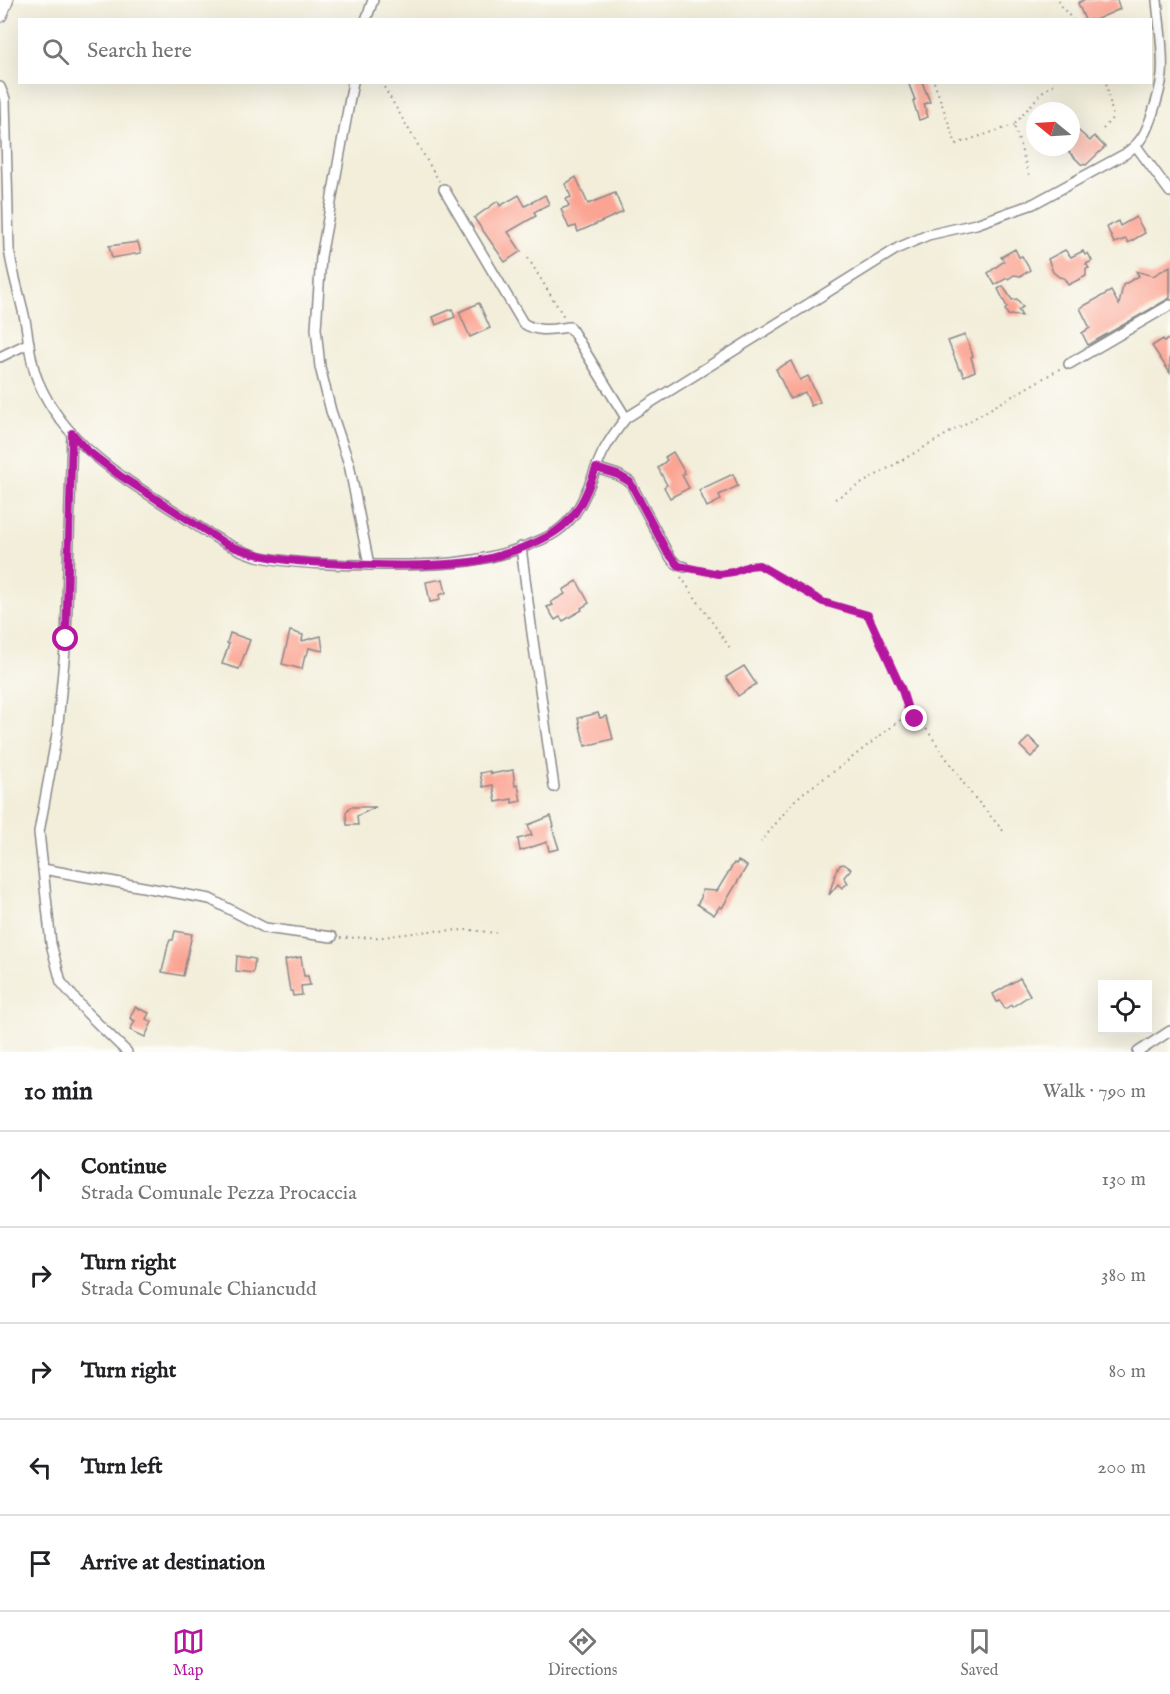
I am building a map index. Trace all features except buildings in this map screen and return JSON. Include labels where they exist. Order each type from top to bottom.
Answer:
[{"type":"main road","points":[[0,15],[6,0]]},
{"type":"street","points":[[367,18],[373,0]]},
{"type":"street","points":[[0,87],[5,99],[9,249],[25,317],[28,343],[38,380],[46,397],[88,451],[119,475],[213,536],[242,551],[298,561],[369,565],[433,565],[472,562],[521,548],[557,531],[582,505],[610,440],[626,418],[898,248],[928,235],[976,224],[1033,204],[1136,146],[1148,127],[1160,90],[1163,57],[1157,0]]},
{"type":"street","points":[[353,84],[321,256],[316,328],[320,367],[331,411],[349,464],[369,565]]},
{"type":"street","points":[[1136,146],[1170,192]]},
{"type":"street","points":[[444,189],[514,312],[530,328],[539,330],[570,327],[626,418]]},
{"type":"street","points":[[1069,364],[1170,305]]},
{"type":"street","points":[[0,357],[28,343]]},
{"type":"street","points":[[72,433],[66,639],[57,734],[39,832],[51,944],[61,982],[87,1013],[127,1052]]},
{"type":"street","points":[[596,468],[618,475],[630,482],[667,552],[675,563],[685,567]]},
{"type":"street","points":[[521,548],[554,787]]},
{"type":"street","points":[[43,869],[210,899],[265,928],[332,937]]},
{"type":"street","points":[[1138,1052],[1170,1031]]},
{"type":"path","points":[[1059,0],[1071,18]]},
{"type":"path","points":[[382,84],[444,189]]},
{"type":"path","points":[[935,84],[956,144],[1014,125],[1042,92],[1054,84]]},
{"type":"path","points":[[1103,129],[1113,117],[1106,84]]},
{"type":"path","points":[[1014,125],[1029,174]]},
{"type":"path","points":[[528,258],[570,327]]},
{"type":"path","points":[[836,499],[1069,364]]},
{"type":"path","points":[[675,563],[681,578],[730,648]]},
{"type":"path","points":[[685,567],[719,574],[759,565],[823,602],[868,615],[902,690],[910,716],[915,719],[918,717],[969,791],[1005,833]]},
{"type":"path","points":[[761,842],[803,793],[899,721],[910,716]]},
{"type":"path","points":[[332,937],[383,937],[429,931],[470,930],[496,933]]},
{"type":"route","points":[[66,639],[72,433],[88,451],[119,475],[226,544],[260,556],[298,561],[369,565],[433,565],[472,562],[514,550],[540,541],[569,521],[582,505],[596,468],[618,475],[630,482],[667,552],[679,566],[719,574],[759,565],[823,602],[868,615],[902,690],[910,716],[915,719]]}]
